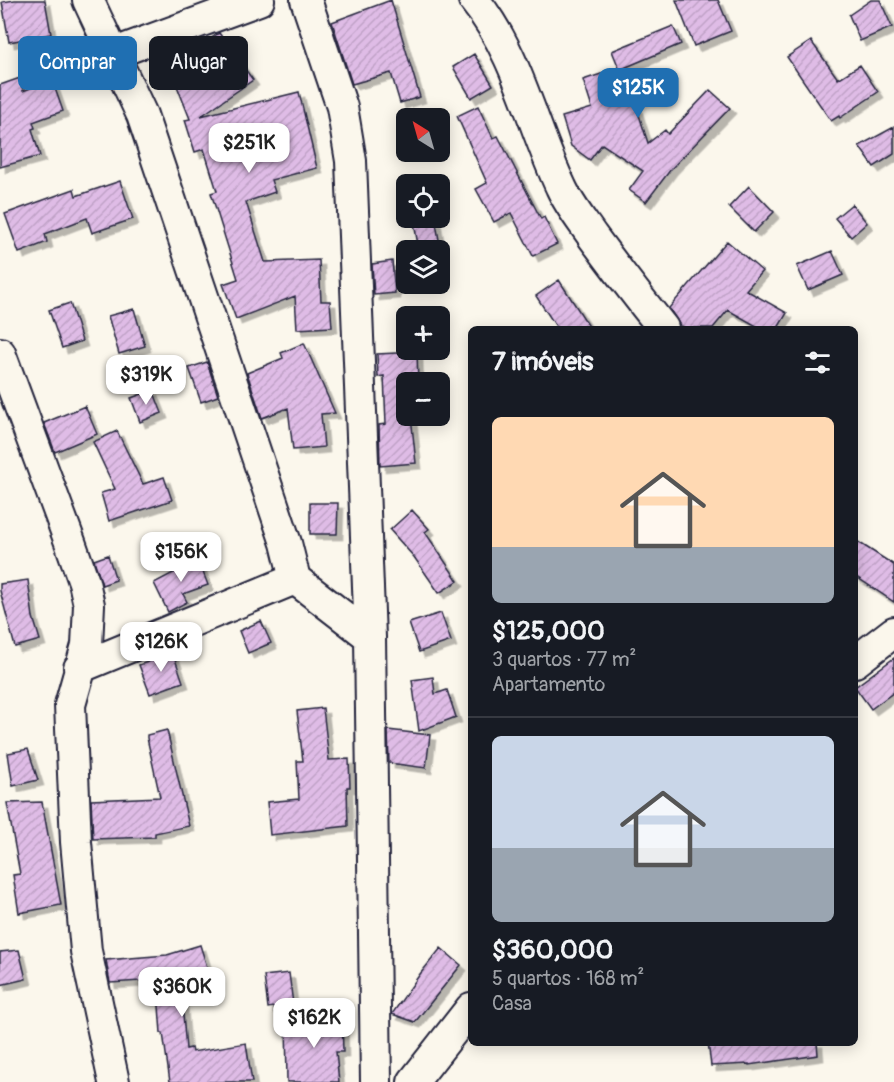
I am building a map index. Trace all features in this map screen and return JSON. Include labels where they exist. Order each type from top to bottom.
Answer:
[{"type":"street","points":[[88,0],[104,36]]},
{"type":"street","points":[[137,45],[259,0]]},
{"type":"street","points":[[306,0],[342,107],[351,161],[370,637],[376,1082]]},
{"type":"street","points":[[474,0],[489,18],[509,57],[561,189],[614,266],[661,326]]},
{"type":"street","points":[[130,90],[142,115],[158,162],[286,543],[295,579],[370,637]]},
{"type":"street","points":[[0,353],[10,415],[70,542],[88,597],[87,645],[70,705],[76,842],[86,951],[114,1082]]},
{"type":"street","points":[[79,668],[295,579]]},
{"type":"street","points":[[858,654],[894,632]]},
{"type":"street","points":[[413,1082],[468,1012]]},
{"type":"building","points":[[45,0],[51,34],[18,36],[18,40],[9,42],[2,2]]},
{"type":"building","points":[[391,0],[420,97],[400,103],[391,73],[352,84],[332,22]]},
{"type":"building","points":[[676,0],[718,0],[731,31],[694,46]]},
{"type":"building","points":[[871,0],[880,0],[892,27],[860,41],[849,15]]},
{"type":"building","points":[[673,26],[681,44],[624,68],[648,143],[665,130],[668,134],[710,90],[730,108],[671,169],[646,202],[629,190],[643,171],[602,144],[590,160],[571,146],[562,117],[592,108],[583,80],[619,68],[612,51]]},
{"type":"building","points":[[811,41],[838,79],[860,65],[878,92],[840,118],[839,116],[831,121],[787,57]]},
{"type":"building","points":[[474,54],[493,85],[471,98],[453,67]]},
{"type":"building","points":[[248,73],[253,80],[248,83]]},
{"type":"building","points":[[18,79],[18,90],[56,90],[63,111],[33,122],[35,128],[32,129],[40,156],[0,167],[0,85]]},
{"type":"building","points":[[179,90],[239,90],[201,116],[299,92],[317,168],[271,180],[275,192],[246,202],[265,262],[319,260],[321,301],[330,301],[332,327],[297,329],[295,296],[236,319],[223,284],[238,279],[211,193],[217,191],[204,149],[195,152],[185,120],[190,119]]},
{"type":"building","points":[[478,106],[493,138],[498,136],[541,219],[544,217],[557,244],[533,256],[511,213],[494,222],[476,189],[487,183],[457,116]]},
{"type":"building","points":[[894,127],[894,154],[874,167],[859,146]]},
{"type":"building","points":[[120,181],[133,219],[92,233],[87,218],[45,234],[47,242],[19,253],[5,214],[74,189],[76,196]]},
{"type":"building","points":[[749,186],[774,212],[754,232],[729,207]]},
{"type":"building","points":[[852,204],[867,223],[851,237],[835,218]]},
{"type":"building","points":[[415,228],[437,228],[439,240],[417,240]]},
{"type":"building","points":[[727,241],[762,271],[746,290],[787,313],[779,326],[756,326],[728,310],[715,326],[682,326],[669,308]]},
{"type":"building","points":[[832,251],[843,275],[808,290],[797,266]]},
{"type":"building","points":[[392,261],[395,293],[374,295],[372,264]]},
{"type":"building","points":[[559,280],[589,326],[556,326],[536,296]]},
{"type":"building","points":[[70,303],[82,341],[62,348],[49,310]]},
{"type":"building","points":[[134,309],[145,346],[119,354],[108,316]]},
{"type":"building","points":[[304,343],[335,413],[321,414],[324,447],[293,450],[288,408],[262,418],[247,373],[283,358],[281,353]]},
{"type":"building","points":[[396,353],[396,360],[417,360],[418,372],[396,372],[396,426],[412,426],[416,463],[380,466],[379,425],[386,424],[384,376],[378,377],[377,354]]},
{"type":"building","points":[[207,362],[218,396],[201,402],[189,368]]},
{"type":"building","points":[[153,390],[162,413],[140,422],[131,398]]},
{"type":"building","points":[[85,406],[97,434],[55,452],[44,423]]},
{"type":"building","points":[[117,431],[143,484],[164,477],[172,500],[109,521],[101,493],[115,489],[93,442]]},
{"type":"building","points":[[310,503],[338,503],[337,534],[310,534]]},
{"type":"building","points":[[412,510],[429,529],[425,532],[458,581],[439,593],[414,557],[390,530]]},
{"type":"building","points":[[858,542],[894,565],[894,602],[858,578]]},
{"type":"building","points":[[196,554],[208,585],[183,594],[187,602],[168,612],[154,583],[179,570],[176,562]]},
{"type":"building","points":[[108,555],[116,580],[102,585],[94,560]]},
{"type":"building","points":[[28,580],[33,617],[40,640],[15,647],[0,584]]},
{"type":"building","points":[[441,613],[451,641],[419,652],[409,623]]},
{"type":"building","points":[[261,621],[271,643],[248,653],[239,631]]},
{"type":"building","points":[[173,653],[183,682],[150,694],[139,665]]},
{"type":"building","points":[[894,658],[894,692],[871,709],[858,691],[858,685]]},
{"type":"building","points":[[433,677],[435,694],[447,690],[456,717],[419,731],[412,680]]},
{"type":"building","points":[[323,708],[329,760],[349,759],[348,826],[270,835],[267,802],[299,799],[297,761],[303,761],[297,711]]},
{"type":"building","points":[[167,730],[189,826],[155,833],[155,837],[93,839],[91,800],[160,797],[147,735]]},
{"type":"building","points":[[388,730],[430,735],[426,768],[389,763]]},
{"type":"building","points":[[28,749],[38,780],[13,786],[8,753]]},
{"type":"building","points":[[42,802],[61,905],[19,913],[13,875],[20,874],[7,803]]},
{"type":"building","points":[[200,945],[208,970],[180,979],[186,1049],[191,1048],[192,1052],[246,1043],[252,1082],[170,1082],[163,1033],[161,1033],[157,980],[110,983],[106,960],[167,955]]},
{"type":"building","points":[[441,948],[461,965],[415,1022],[392,1014],[420,974]]},
{"type":"building","points":[[19,950],[26,979],[0,985],[0,952]]},
{"type":"building","points":[[289,973],[293,1004],[268,1008],[264,976]]},
{"type":"building","points":[[342,1016],[343,1052],[336,1052],[339,1082],[287,1082],[286,1018]]},
{"type":"building","points":[[708,1046],[817,1046],[818,1055],[749,1065],[711,1066]]}]
